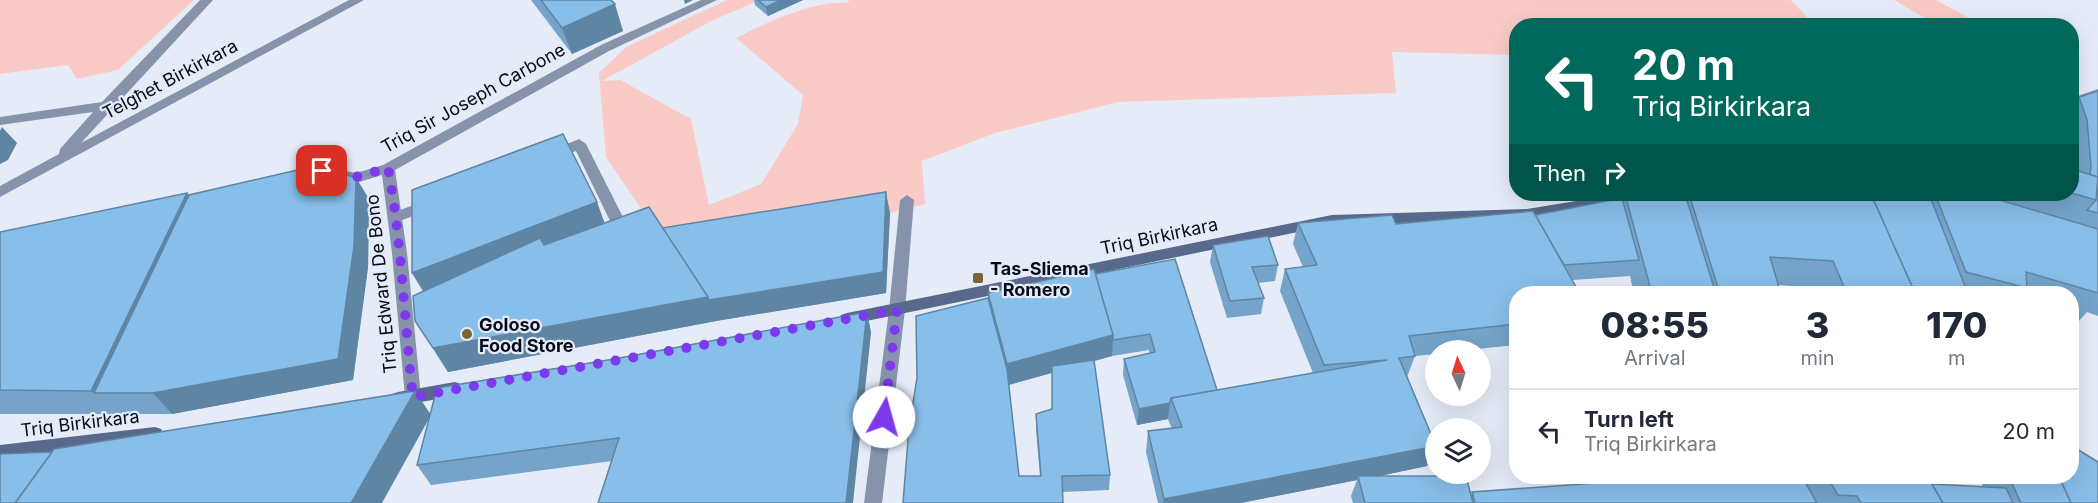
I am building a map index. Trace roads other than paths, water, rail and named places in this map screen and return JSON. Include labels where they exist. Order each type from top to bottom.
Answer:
[{"type":"main road","name":"Triq Birkirkara","points":[[828,323],[1332,220],[1527,214],[1608,201]]},
{"type":"main road","points":[[379,402],[470,387]]},
{"type":"main road","name":"Triq Birkirkara","points":[[0,452],[174,432]]},
{"type":"street","points":[[59,158],[207,0]]},
{"type":"street","name":"Telgħet Birkirkara","points":[[0,192],[59,158],[358,0]]},
{"type":"street","name":"Triq Sir Joseph Carbone","points":[[322,171],[356,177],[388,168],[605,48],[711,0]]},
{"type":"street","points":[[2079,100],[2098,93]]},
{"type":"street","points":[[0,121],[106,106]]},
{"type":"street","points":[[536,161],[579,144],[621,227],[600,236]]},
{"type":"street","name":"Triq Edward De Bono","points":[[388,168],[397,217],[409,316],[413,397]]},
{"type":"street","points":[[397,217],[440,200]]},
{"type":"street","points":[[873,503],[897,310],[907,200]]},
{"type":"place","name":"Tas-Sliema - Romero","points":[[978,278]]},
{"type":"place","name":"Goloso Food Store","points":[[467,334]]}]
